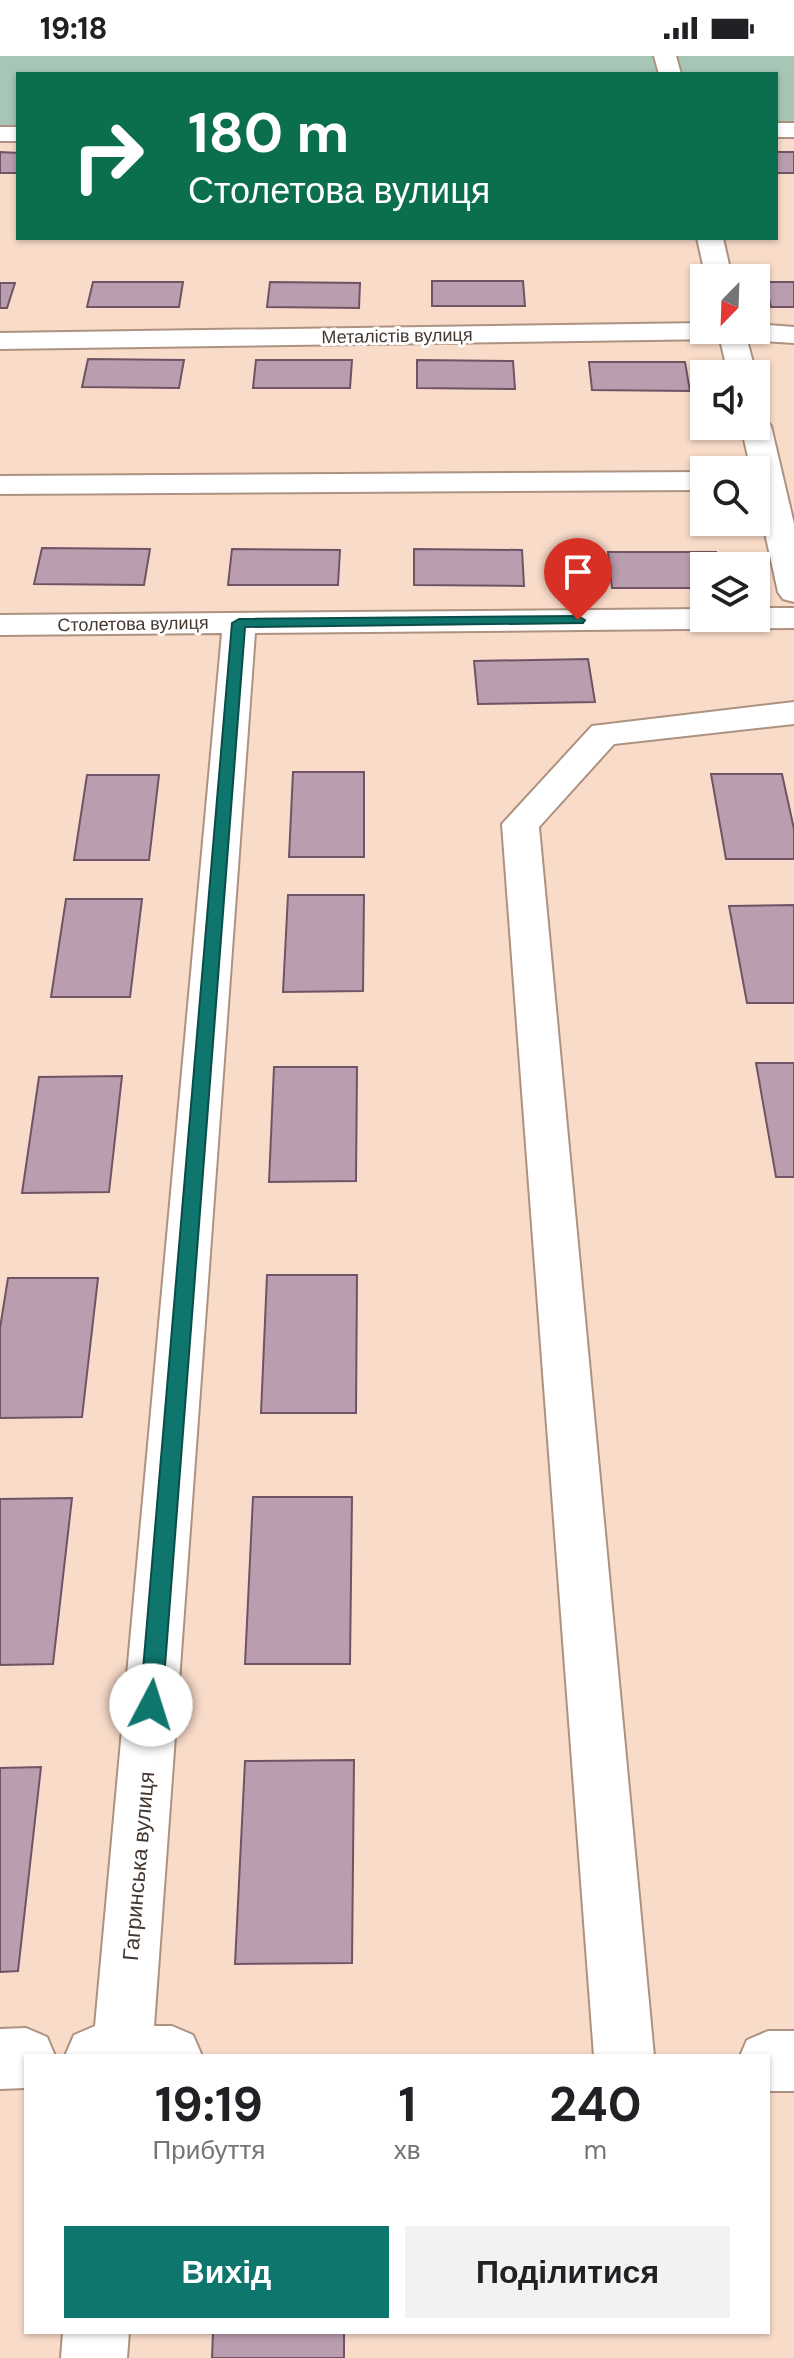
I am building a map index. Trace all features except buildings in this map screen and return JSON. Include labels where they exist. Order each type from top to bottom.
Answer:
[{"type":"street","points":[[710,240],[716,264]]},
{"type":"street","name":"Металістів вулиця","points":[[0,341],[690,331]]},
{"type":"street","name":"Металістів вулиця","points":[[770,333],[794,335]]},
{"type":"street","points":[[0,485],[690,481]]},
{"type":"street","points":[[770,506],[794,592]]},
{"type":"street","name":"Столетова вулиця","points":[[0,625],[794,618]]},
{"type":"street","name":"Гагринська вулиця","points":[[122,2054],[239,623]]},
{"type":"street","points":[[624,2054],[520,824],[604,734],[794,713]]},
{"type":"street","points":[[0,2059],[24,2058]]},
{"type":"street","points":[[770,2061],[794,2061]]},
{"type":"street","points":[[94,2358],[96,2334]]},
{"type":"green space","points":[[0,56],[794,56],[794,125],[778,126],[778,72],[16,72],[16,127],[0,127]]},
{"type":"route","points":[[151,1705],[239,623],[578,620]]}]
